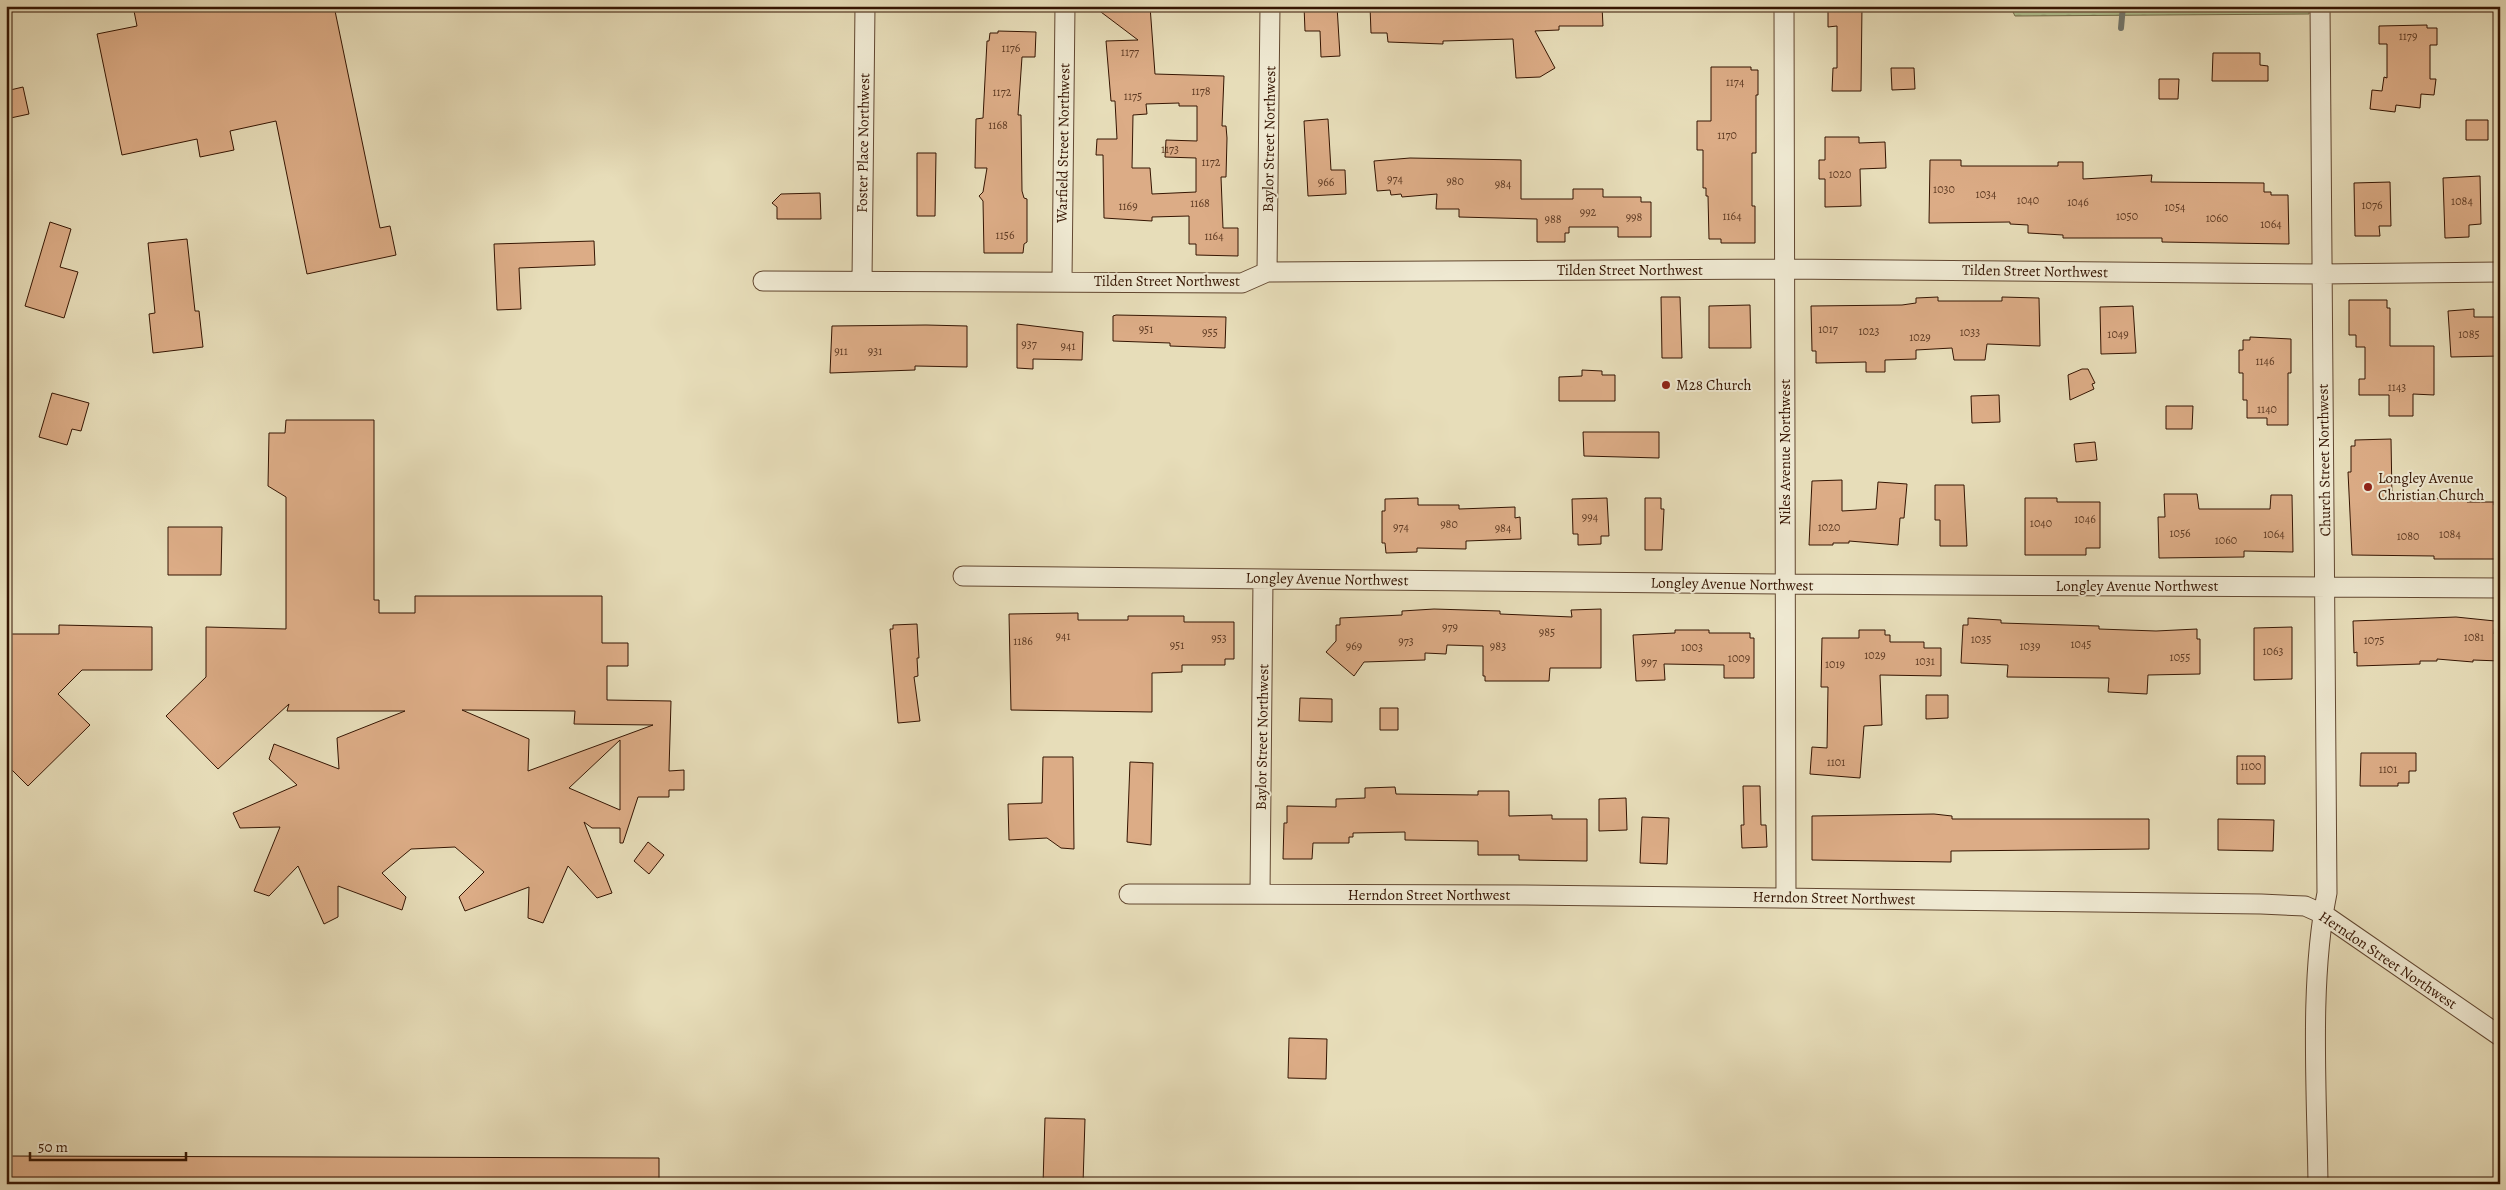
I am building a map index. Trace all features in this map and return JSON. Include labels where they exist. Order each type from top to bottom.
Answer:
[{"type":"street","name":"Foster Place Northwest","points":[[862,280],[865,6]]},
{"type":"street","name":"Warfield Street Northwest","points":[[1062,280],[1065,6]]},
{"type":"street","name":"Baylor Street Northwest","points":[[1267,272],[1270,6]]},
{"type":"street","name":"Niles Avenue Northwest","points":[[1784,6],[1786,898]]},
{"type":"street","name":"Church Street Northwest","points":[[2318,1184],[2317,1008],[2323,914],[2327,893],[2320,6]]},
{"type":"street","name":"Tilden Street Northwest","points":[[763,281],[1062,280],[1242,283],[1267,272],[1784,269],[2322,274],[2500,272]]},
{"type":"street","name":"Longley Avenue Northwest","points":[[963,576],[1785,584],[2500,588]]},
{"type":"street","name":"Baylor Street Northwest","points":[[1260,894],[1264,579]]},
{"type":"street","name":"Herndon Street Northwest","points":[[1129,894],[1786,898],[2304,906],[2323,914],[2500,1036]]},
{"type":"green space","points":[[2010,6],[2309,6],[2309,14],[2015,16]]},
{"type":"building","points":[[133,6],[334,6],[380,228],[390,226],[396,255],[307,274],[276,121],[230,131],[234,150],[200,157],[197,139],[122,155],[97,34],[137,26]]},
{"type":"building","points":[[1093,6],[1150,6],[1155,74],[1224,76],[1222,126],[1226,126],[1227,138],[1226,177],[1221,177],[1223,228],[1238,228],[1238,256],[1196,255],[1196,244],[1189,244],[1189,216],[1152,217],[1152,221],[1104,218],[1103,155],[1096,155],[1097,139],[1117,139],[1115,101],[1111,101],[1106,41],[1138,40]],"holes":[[[1179,103],[1179,106],[1197,106],[1197,141],[1166,140],[1165,157],[1196,158],[1196,192],[1152,194],[1150,168],[1132,168],[1133,115],[1147,114],[1146,104]]]},
{"type":"building","points":[[1304,6],[1337,6],[1340,56],[1321,57],[1320,31],[1305,31]]},
{"type":"building","points":[[1370,6],[1602,6],[1603,26],[1559,26],[1559,30],[1535,31],[1555,68],[1540,77],[1516,78],[1513,39],[1443,41],[1443,44],[1388,42],[1387,33],[1371,33]]},
{"type":"building","points":[[1828,6],[1862,6],[1861,91],[1832,91],[1833,68],[1837,68],[1837,26],[1828,27]]},
{"type":"building","points":[[2427,25],[2427,28],[2437,28],[2437,45],[2430,45],[2430,79],[2436,79],[2434,95],[2421,94],[2420,108],[2396,105],[2395,112],[2370,109],[2372,90],[2382,91],[2384,77],[2387,78],[2387,44],[2379,44],[2379,26]]},
{"type":"building","points":[[998,31],[1036,32],[1035,57],[1022,57],[1018,115],[1021,115],[1022,191],[1024,198],[1027,199],[1027,242],[1024,244],[1023,253],[984,253],[983,201],[979,196],[983,192],[987,168],[975,168],[976,119],[983,118],[987,41],[989,41],[990,33],[998,33]]},
{"type":"building","points":[[2213,53],[2260,53],[2260,65],[2268,66],[2268,81],[2212,81]]},
{"type":"building","points":[[1711,67],[1751,67],[1751,70],[1758,70],[1756,153],[1752,153],[1752,206],[1755,206],[1755,243],[1721,243],[1721,239],[1709,239],[1708,196],[1706,196],[1706,188],[1703,188],[1703,150],[1697,150],[1697,121],[1711,121]]},
{"type":"building","points":[[1891,68],[1914,68],[1915,89],[1892,90]]},
{"type":"building","points":[[2159,79],[2179,79],[2178,99],[2159,99]]},
{"type":"building","points":[[23,87],[29,114],[6,119],[6,91]]},
{"type":"building","points":[[1328,119],[1331,170],[1345,170],[1346,194],[1308,196],[1304,121]]},
{"type":"building","points":[[2466,120],[2488,120],[2488,140],[2466,140]]},
{"type":"building","points":[[1825,137],[1859,137],[1859,143],[1885,142],[1886,168],[1860,169],[1861,206],[1825,207],[1825,179],[1819,179],[1819,160],[1825,160]]},
{"type":"building","points":[[917,153],[936,153],[935,216],[917,216]]},
{"type":"building","points":[[1410,158],[1521,160],[1521,199],[1573,199],[1573,189],[1603,189],[1603,197],[1641,197],[1641,202],[1651,202],[1651,237],[1618,237],[1618,227],[1569,227],[1569,233],[1565,233],[1565,242],[1537,242],[1537,219],[1459,217],[1459,209],[1436,209],[1437,194],[1402,197],[1401,194],[1391,195],[1390,190],[1377,191],[1374,161]]},
{"type":"building","points":[[1930,160],[1961,160],[1961,166],[2058,166],[2058,162],[2083,162],[2083,179],[2152,175],[2151,182],[2264,183],[2264,192],[2271,192],[2271,195],[2288,195],[2289,244],[2162,242],[2162,238],[2063,238],[2063,235],[2028,233],[2028,225],[2010,224],[2010,222],[1929,223]]},
{"type":"building","points":[[2480,176],[2481,224],[2469,225],[2469,237],[2445,238],[2443,178]]},
{"type":"building","points":[[2390,182],[2391,226],[2379,226],[2380,236],[2355,236],[2354,183]]},
{"type":"building","points":[[820,193],[821,219],[777,219],[777,207],[772,203],[781,194]]},
{"type":"building","points":[[50,222],[71,229],[60,267],[78,272],[64,318],[25,306]]},
{"type":"building","points":[[187,239],[195,311],[199,311],[203,347],[153,353],[149,314],[155,313],[148,243]]},
{"type":"building","points":[[594,241],[595,265],[519,268],[521,309],[497,310],[494,244]]},
{"type":"building","points":[[1661,297],[1680,297],[1682,358],[1662,358]]},
{"type":"building","points":[[1938,297],[1938,301],[2002,301],[2002,297],[2039,298],[2040,346],[1987,344],[1985,360],[1954,360],[1952,348],[1916,350],[1916,359],[1885,360],[1885,372],[1866,372],[1866,362],[1816,363],[1816,351],[1812,351],[1811,306],[1902,305],[1916,303],[1916,298]]},
{"type":"building","points":[[2349,300],[2387,300],[2387,308],[2390,308],[2390,346],[2434,346],[2434,395],[2413,394],[2413,416],[2389,416],[2389,395],[2359,395],[2359,379],[2365,379],[2365,347],[2356,347],[2356,335],[2349,335]]},
{"type":"building","points":[[1750,305],[1751,348],[1709,348],[1709,306]]},
{"type":"building","points":[[2133,306],[2136,353],[2101,354],[2100,307]]},
{"type":"building","points":[[2474,309],[2474,317],[2500,317],[2500,356],[2451,357],[2448,311]]},
{"type":"building","points":[[1113,316],[1226,317],[1225,348],[1170,346],[1170,343],[1113,341]]},
{"type":"building","points":[[1017,324],[1083,332],[1082,360],[1033,359],[1033,369],[1017,368]]},
{"type":"building","points":[[832,326],[967,326],[967,367],[915,366],[915,370],[830,373]]},
{"type":"building","points":[[2250,337],[2291,339],[2291,373],[2288,373],[2288,425],[2267,425],[2267,418],[2247,418],[2247,400],[2243,400],[2243,373],[2239,373],[2239,350],[2243,350],[2243,340],[2250,340]]},
{"type":"building","points":[[2082,369],[2088,369],[2095,383],[2092,384],[2094,389],[2070,400],[2068,375]]},
{"type":"building","points":[[1582,370],[1602,371],[1602,375],[1615,375],[1615,401],[1559,401],[1559,377],[1582,376]]},
{"type":"building","points":[[52,393],[89,403],[81,431],[72,429],[67,445],[39,437]]},
{"type":"building","points":[[1999,395],[2000,422],[1972,423],[1971,396]]},
{"type":"building","points":[[2166,406],[2193,406],[2192,429],[2166,429]]},
{"type":"building","points":[[286,420],[374,420],[374,600],[379,600],[379,613],[415,613],[415,596],[602,596],[602,643],[628,643],[628,666],[607,666],[607,700],[671,701],[669,771],[684,770],[684,790],[669,790],[669,797],[638,797],[623,843],[620,843],[620,828],[592,828],[584,822],[612,893],[597,898],[568,866],[543,923],[528,918],[529,887],[465,911],[459,897],[484,872],[455,847],[411,849],[382,873],[406,897],[402,910],[338,886],[338,917],[324,924],[298,866],[269,896],[254,891],[280,827],[240,828],[233,813],[297,785],[269,759],[274,744],[339,769],[337,738],[405,711],[287,711],[289,704],[218,769],[166,716],[206,677],[206,627],[286,629],[286,497],[268,486],[269,433],[285,433]],"holes":[[[462,710],[575,711],[574,724],[653,725],[528,771],[529,739]],[[620,740],[620,810],[569,788]]]},
{"type":"building","points":[[1583,432],[1659,432],[1659,458],[1584,456]]},
{"type":"building","points":[[2391,439],[2392,498],[2467,499],[2467,502],[2494,502],[2494,505],[2500,505],[2500,559],[2434,559],[2434,556],[2352,555],[2348,472],[2351,472],[2351,446],[2355,446],[2355,440]]},
{"type":"building","points":[[2095,442],[2097,460],[2076,462],[2074,444]]},
{"type":"building","points":[[1842,480],[1842,511],[1876,509],[1878,482],[1907,484],[1904,518],[1900,518],[1898,545],[1849,541],[1849,543],[1833,543],[1833,545],[1809,545],[1812,481]]},
{"type":"building","points":[[1935,485],[1964,485],[1967,546],[1940,546],[1940,520],[1935,520]]},
{"type":"building","points":[[2164,494],[2197,494],[2199,509],[2270,509],[2271,495],[2292,495],[2293,552],[2244,551],[2244,557],[2159,558],[2158,517],[2165,517]]},
{"type":"building","points":[[1418,498],[1418,505],[1459,505],[1459,509],[1515,507],[1515,518],[1520,517],[1521,539],[1466,541],[1466,549],[1417,548],[1417,552],[1386,553],[1385,543],[1382,543],[1382,511],[1385,511],[1385,499]]},
{"type":"building","points":[[1607,498],[1609,536],[1601,536],[1601,544],[1578,545],[1578,534],[1573,534],[1572,499]]},
{"type":"building","points":[[1645,498],[1661,498],[1661,509],[1664,509],[1662,550],[1645,550]]},
{"type":"building","points":[[2025,498],[2057,498],[2057,502],[2100,502],[2100,548],[2086,548],[2086,555],[2025,555]]},
{"type":"building","points":[[168,527],[222,527],[221,575],[168,575]]},
{"type":"building","points":[[1434,609],[1500,611],[1500,614],[1572,617],[1571,610],[1601,609],[1601,668],[1550,668],[1549,681],[1485,681],[1485,676],[1483,676],[1483,646],[1447,645],[1446,654],[1425,653],[1425,660],[1364,662],[1354,676],[1326,652],[1336,641],[1336,625],[1340,625],[1340,618],[1402,615],[1402,611]]},
{"type":"building","points":[[1078,613],[1078,620],[1128,620],[1128,616],[1184,616],[1184,622],[1234,622],[1234,659],[1225,659],[1225,665],[1182,665],[1182,672],[1152,673],[1152,712],[1011,710],[1009,614]]},
{"type":"building","points":[[2456,617],[2495,621],[2494,634],[2500,635],[2500,661],[2473,660],[2473,662],[2437,659],[2437,661],[2420,661],[2420,664],[2357,666],[2357,652],[2354,653],[2353,621]]},
{"type":"building","points":[[1968,618],[2001,620],[2001,623],[2099,626],[2099,629],[2156,631],[2197,629],[2197,639],[2200,639],[2200,674],[2148,675],[2147,694],[2108,692],[2109,678],[2007,677],[2008,665],[1961,663],[1963,625],[1968,625]]},
{"type":"building","points":[[917,624],[918,676],[914,677],[920,721],[898,723],[890,629],[893,629],[893,625]]},
{"type":"building","points":[[59,625],[152,627],[152,670],[82,670],[58,694],[90,725],[28,786],[6,764],[6,634],[59,634]]},
{"type":"building","points":[[2292,627],[2292,679],[2254,680],[2254,628]]},
{"type":"building","points":[[1675,630],[1709,630],[1709,633],[1750,633],[1750,638],[1754,638],[1754,678],[1724,678],[1724,665],[1664,664],[1665,680],[1636,681],[1633,635],[1675,633]]},
{"type":"building","points":[[1859,630],[1885,630],[1885,635],[1890,635],[1890,642],[1924,642],[1924,648],[1941,648],[1941,676],[1880,675],[1882,725],[1864,726],[1860,778],[1810,774],[1812,747],[1827,748],[1828,687],[1821,687],[1822,638],[1859,638]]},
{"type":"building","points":[[1926,695],[1948,695],[1948,718],[1926,719]]},
{"type":"building","points":[[1300,698],[1332,699],[1332,722],[1299,721]]},
{"type":"building","points":[[1380,708],[1398,708],[1398,730],[1380,730]]},
{"type":"building","points":[[2361,753],[2416,753],[2416,771],[2409,771],[2409,783],[2398,783],[2398,786],[2360,786]]},
{"type":"building","points":[[2237,756],[2265,756],[2265,784],[2237,784]]},
{"type":"building","points":[[1043,757],[1073,757],[1074,849],[1061,848],[1047,838],[1009,840],[1008,804],[1042,803]]},
{"type":"building","points":[[1130,762],[1153,763],[1151,845],[1127,842]]},
{"type":"building","points":[[1743,786],[1760,786],[1761,825],[1766,825],[1767,847],[1742,848],[1741,825],[1744,825]]},
{"type":"building","points":[[1395,787],[1396,794],[1478,795],[1478,791],[1509,791],[1509,816],[1552,815],[1552,819],[1587,819],[1587,861],[1519,860],[1519,855],[1478,855],[1478,841],[1405,840],[1405,832],[1353,833],[1353,837],[1349,837],[1349,843],[1313,843],[1312,859],[1283,859],[1284,823],[1287,823],[1287,806],[1336,807],[1336,799],[1365,798],[1365,788]]},
{"type":"building","points":[[1626,798],[1627,830],[1599,831],[1599,799]]},
{"type":"building","points":[[1934,814],[1952,816],[1952,819],[2149,819],[2149,849],[1951,851],[1951,862],[1812,860],[1812,816]]},
{"type":"building","points":[[1642,817],[1669,818],[1667,864],[1640,863]]},
{"type":"building","points":[[2218,819],[2274,820],[2273,851],[2218,850]]},
{"type":"building","points":[[648,842],[664,855],[649,874],[634,861]]},
{"type":"building","points":[[1289,1038],[1327,1039],[1326,1079],[1288,1078]]},
{"type":"building","points":[[1045,1118],[1085,1119],[1083,1184],[1043,1184]]},
{"type":"building","points":[[6,1156],[659,1158],[659,1184],[6,1184]]},
{"type":"waterway","points":[[2121,28],[2123,6]]},
{"type":"place","name":"M28 Church","points":[[1666,385]]},
{"type":"place","name":"Longley Avenue Christian Church","points":[[2368,487]]}]
